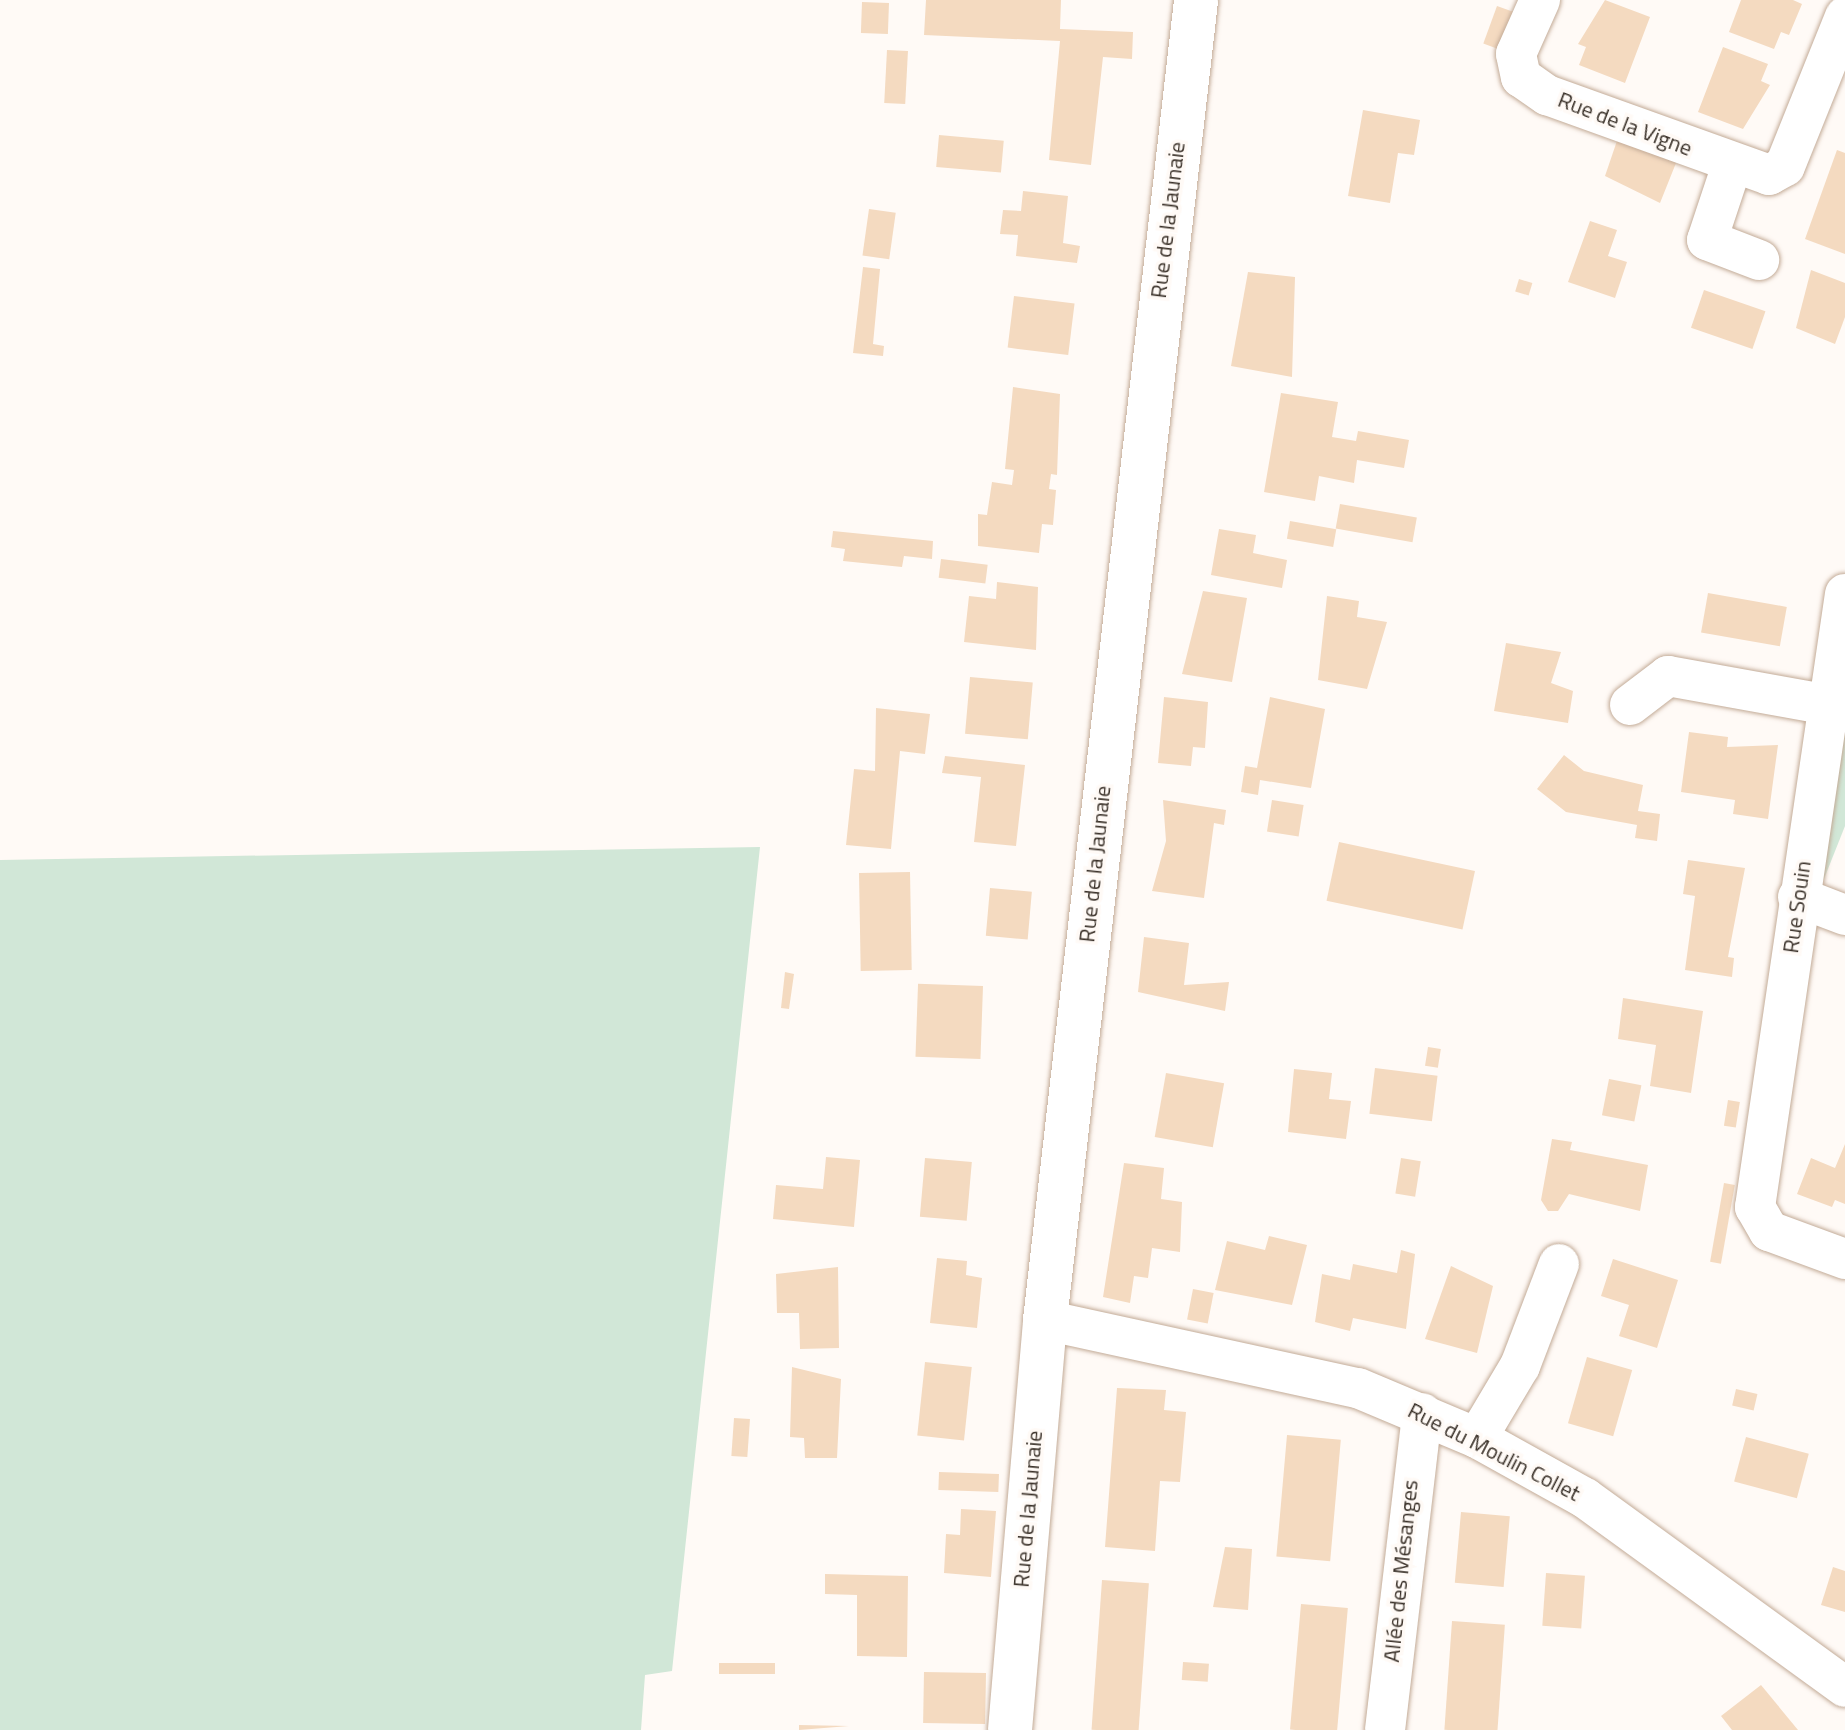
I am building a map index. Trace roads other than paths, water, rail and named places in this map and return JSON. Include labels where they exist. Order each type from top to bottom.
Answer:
[{"type":"main road","name":"Rue de la Jaunaie","points":[[1010,1730],[1045,1320],[1196,0]]},
{"type":"street","name":"Rue de la Vigne","points":[[1540,0],[1516,54],[1521,77],[1547,95],[1732,165],[1769,175],[1785,166],[1845,17]]},
{"type":"street","points":[[1732,165],[1707,240],[1759,260]]},
{"type":"street","name":"Rue Souin","points":[[1842,595],[1824,704],[1755,1207],[1769,1231],[1845,1259]]},
{"type":"street","points":[[1630,705],[1668,676],[1824,704]]},
{"type":"street","points":[[1798,897],[1845,915]]},
{"type":"street","points":[[1477,1438],[1520,1366],[1559,1264]]},
{"type":"street","name":"Rue du Moulin Collet","points":[[1045,1320],[1358,1388],[1477,1438],[1585,1498],[1845,1687]]},
{"type":"street","name":"Allée des Mésanges","points":[[1385,1730],[1422,1413]]}]
